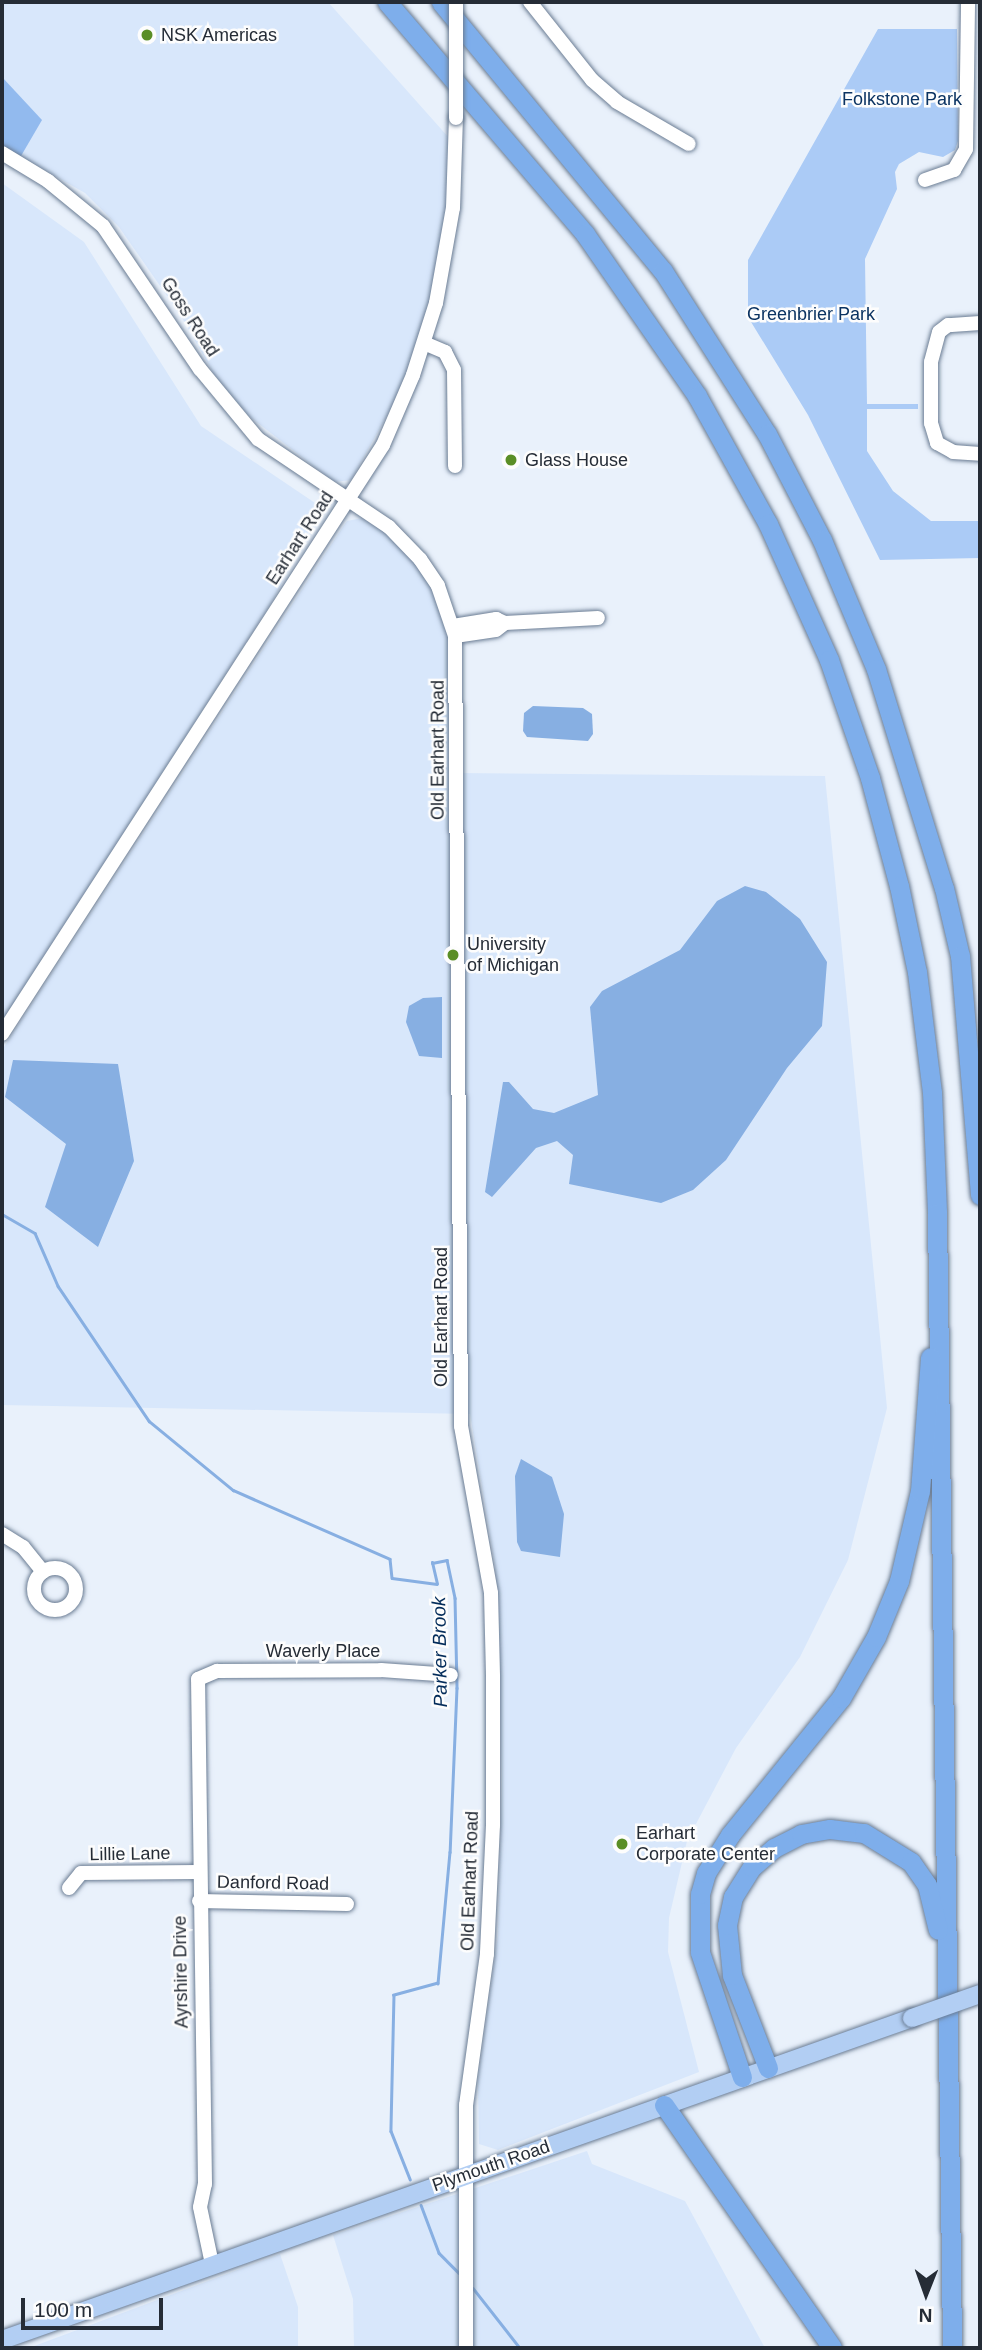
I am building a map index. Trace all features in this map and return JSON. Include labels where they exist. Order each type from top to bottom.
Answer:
[{"type":"highway","points":[[387,2],[585,234],[639,306],[733,458],[805,602],[870,778],[909,930],[932,1092],[937,1213],[943,1432],[952,2348]]},
{"type":"highway","points":[[441,2],[663,271],[720,355],[792,480],[880,681],[944,888],[960,956],[980,1070]]},
{"type":"highway","points":[[960,956],[980,1195]]},
{"type":"highway","points":[[742,2077],[700,1952],[700,1894],[706,1873],[730,1835],[841,1698],[876,1637],[899,1581],[920,1491],[937,1213]]},
{"type":"highway","points":[[768,2068],[727,1951],[733,1897],[752,1867],[774,1848],[801,1834],[830,1829],[864,1833],[887,1845],[911,1862],[927,1885],[938,1919],[948,2058]]},
{"type":"highway","points":[[664,2105],[832,2348]]},
{"type":"main road","name":"Plymouth Road","points":[[2,2340],[980,1994]]},
{"type":"street","name":"Earhart Road","points":[[2,1034],[383,445],[425,343],[449,237],[456,118],[456,2]]},
{"type":"street","points":[[530,2],[592,80],[647,121],[689,144]]},
{"type":"street","points":[[925,180],[954,170],[966,149],[968,2]]},
{"type":"street","name":"Goss Road","points":[[2,153],[89,212],[137,271],[233,413],[258,439],[348,501]]},
{"type":"street","points":[[980,323],[963,323],[939,332],[931,350],[932,430],[944,448],[980,454]]},
{"type":"street","points":[[425,343],[445,352],[454,370],[455,466]]},
{"type":"street","name":"Old Earhart Road","points":[[348,501],[389,527],[419,559],[438,586],[454,631],[461,1426],[491,1593],[493,1689],[487,1941],[466,2105],[469,2173],[466,2348]]},
{"type":"street","points":[[454,631],[496,629],[505,623],[598,618]]},
{"type":"street","points":[[2,1534],[23,1547],[43,1572]]},
{"type":"street","name":"Waverly Place","points":[[198,1679],[216,1671],[381,1670],[451,1675]]},
{"type":"street","name":"Ayrshire Drive","points":[[198,1679],[198,1872],[205,2184],[200,2207],[212,2264]]},
{"type":"street","name":"Lillie Lane","points":[[69,1888],[81,1873],[198,1872]]},
{"type":"street","name":"Danford Road","points":[[199,1901],[347,1904]]},
{"type":"shaded area","points":[[2,2],[328,2],[450,139],[448,196],[435,286],[398,396],[351,480],[334,482],[249,416],[219,383],[181,316],[119,227],[85,193],[2,146]]},
{"type":"shaded area","points":[[2,77],[42,120],[21,156],[2,146]]},
{"type":"shaded area","points":[[2,183],[84,242],[201,426],[321,507],[272,602],[2,1022]]},
{"type":"shaded area","name":"University of Michigan","points":[[362,518],[390,535],[430,581],[450,632],[455,773],[825,776],[887,1408],[848,1560],[800,1657],[736,1748],[687,1841],[669,1918],[668,1952],[699,2072],[498,2150],[479,2144],[478,2081],[498,1935],[502,1782],[498,1614],[495,1565],[470,1414],[2,1405],[2,1050],[342,528],[347,521]]},
{"type":"shaded area","points":[[533,706],[583,708],[592,714],[593,734],[588,741],[527,737],[523,731],[524,713]]},
{"type":"shaded area","points":[[745,886],[766,892],[800,919],[827,962],[822,1026],[787,1068],[726,1160],[693,1190],[661,1203],[569,1184],[573,1155],[557,1141],[536,1148],[492,1197],[485,1192],[503,1082],[509,1082],[533,1109],[554,1113],[598,1095],[590,1007],[602,991],[680,950],[717,901]]},
{"type":"shaded area","points":[[442,997],[442,1058],[419,1056],[406,1022],[409,1006],[423,998]]},
{"type":"shaded area","points":[[13,1060],[118,1064],[134,1161],[98,1247],[45,1207],[66,1144],[5,1097]]},
{"type":"shaded area","points":[[521,1459],[552,1477],[564,1514],[560,1557],[521,1551],[517,1542],[515,1476]]},
{"type":"shaded area","points":[[587,2151],[592,2164],[685,2201],[765,2348],[354,2348],[353,2299],[333,2235]]},
{"type":"shaded area","points":[[280,2254],[298,2307],[298,2348],[29,2348]]},
{"type":"green space","points":[[878,29],[957,29],[958,141],[955,150],[943,157],[919,152],[899,164],[895,172],[897,189],[865,259],[867,404],[918,404],[918,409],[867,409],[867,451],[893,491],[931,521],[980,521],[980,558],[880,560],[808,415],[748,317],[748,260]]},
{"type":"waterway","name":"Parker Brook","points":[[2,1214],[35,1233],[58,1286],[149,1421],[233,1490],[390,1559],[392,1578],[437,1584],[432,1563],[447,1560],[455,1598],[457,1688],[450,1852],[438,1983],[394,1995],[391,2131],[410,2179]]},
{"type":"waterway","name":"Parker Brook","points":[[421,2205],[439,2253],[459,2273]]},
{"type":"waterway","name":"Parker Brook","points":[[473,2288],[520,2348]]},
{"type":"place","name":"NSK Americas","points":[[147,35]]},
{"type":"place","name":"Glass House","points":[[511,460]]},
{"type":"place","name":"University of Michigan","points":[[453,955]]},
{"type":"place","name":"Earhart Corporate Center","points":[[622,1844]]},
{"type":"park label","name":"Folkstone Park","points":[[902,99]]},
{"type":"park label","name":"Greenbrier Park","points":[[811,314]]}]
